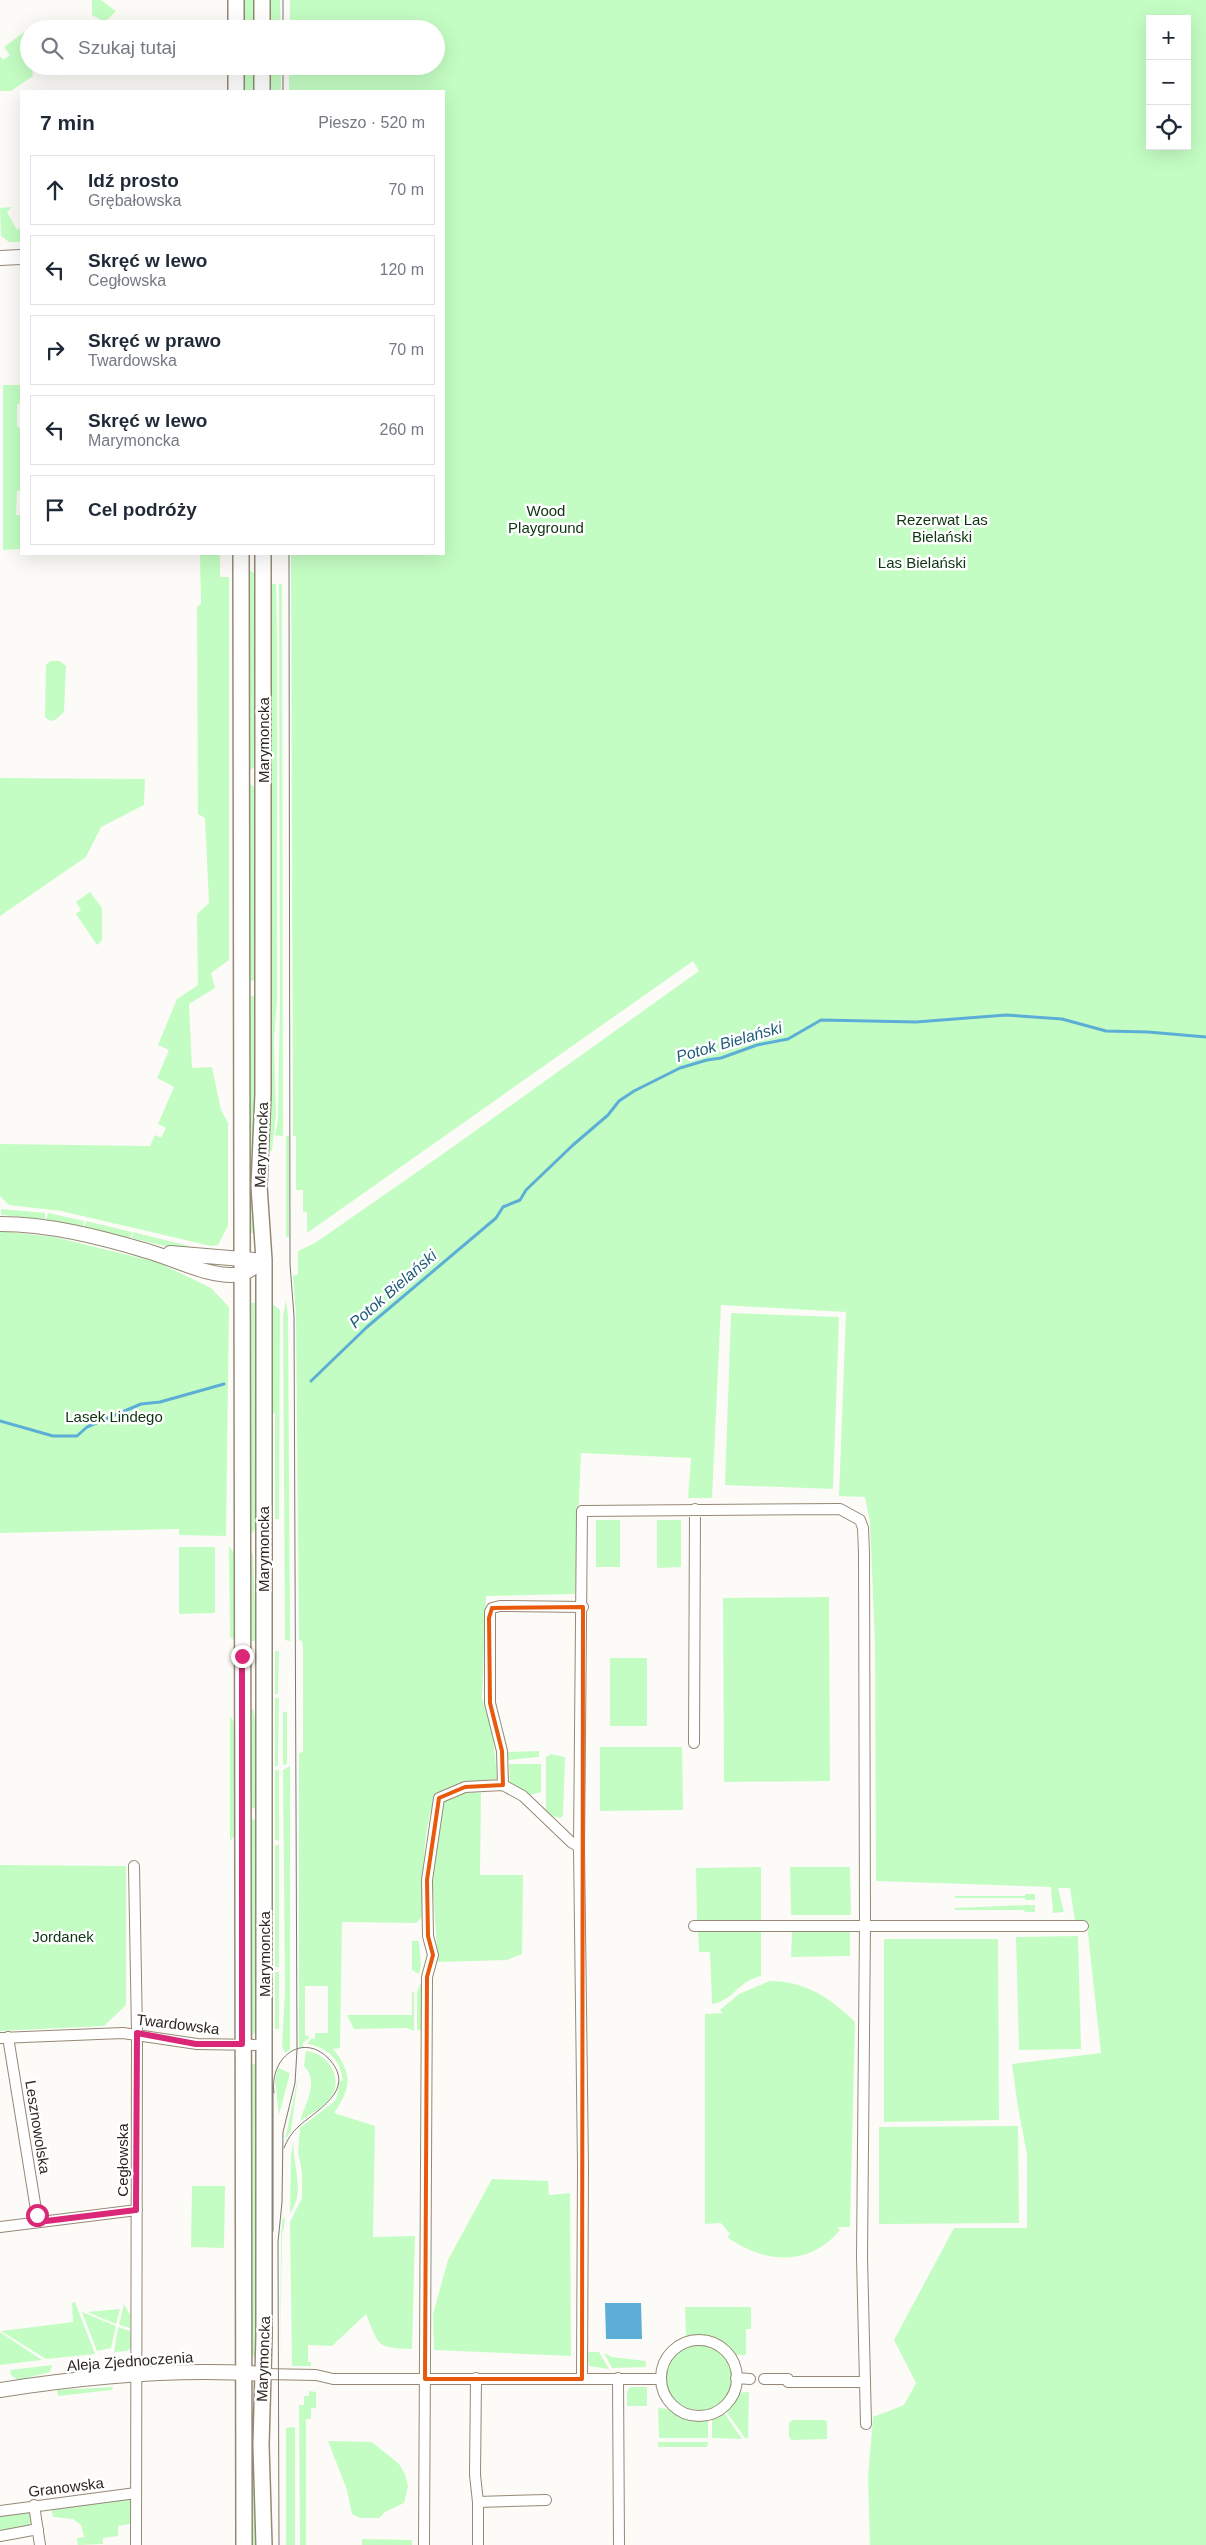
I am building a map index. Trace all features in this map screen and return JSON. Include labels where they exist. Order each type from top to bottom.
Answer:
[{"type":"main road","points":[[236,0],[236,20]]},
{"type":"main road","points":[[262,0],[262,20]]},
{"type":"main road","points":[[236,75],[236,90]]},
{"type":"main road","points":[[262,75],[262,90]]},
{"type":"main road","points":[[241,559],[263,559]]},
{"type":"main road","name":"Marymoncka","points":[[241,559],[244,2545]]},
{"type":"main road","name":"Marymoncka","points":[[263,559],[263,988],[259,1186],[264,1260],[264,2045],[261,2445],[264,2545]]},
{"type":"main road","points":[[241,777],[264,777]]},
{"type":"main road","points":[[241,987],[263,988]]},
{"type":"main road","points":[[242,1656],[254,1665],[264,1690],[254,1705],[242,1711]]},
{"type":"main road","points":[[242,1815],[264,1814]]},
{"type":"street","points":[[0,258],[20,257]]},
{"type":"street","points":[[0,1224],[48,1228],[147,1251],[212,1272],[264,1260]]},
{"type":"street","points":[[694,1743],[695,1509]]},
{"type":"street","points":[[582,2379],[583,2166],[579,1847],[583,1607],[582,1511],[840,1509],[860,1520],[863,1528],[864,1553],[865,1924],[862,2257],[866,2424]]},
{"type":"street","points":[[503,1784],[502,1752],[490,1703],[490,1612],[500,1606],[583,1607]]},
{"type":"street","points":[[424,2545],[428,1976],[433,1954],[428,1936],[426,1880],[439,1798],[465,1787],[503,1784],[523,1796],[570,1842],[579,1847]]},
{"type":"street","name":"Cegłowska","points":[[134,1866],[137,2033],[136,2545]]},
{"type":"street","points":[[694,1926],[865,1924],[1083,1926]]},
{"type":"street","name":"Twardowska","points":[[4,2038],[137,2033],[196,2044],[264,2045]]},
{"type":"street","name":"Lesznowolska","points":[[4,2038],[38,2222]]},
{"type":"street","points":[[0,2227],[136,2210]]},
{"type":"street","points":[[692,2341],[706,2341],[718,2346],[728,2354],[735,2366],[736,2378],[734,2391],[729,2401],[715,2412],[698,2416],[687,2414],[668,2401],[661,2379],[663,2366],[669,2354],[680,2345],[692,2341]]},
{"type":"street","name":"Aleja Zjednoczenia","points":[[0,2390],[136,2375],[244,2372],[263,2374]]},
{"type":"street","points":[[263,2374],[316,2375],[333,2379],[425,2382],[476,2378],[661,2379]]},
{"type":"street","points":[[476,2378],[475,2475],[478,2502],[478,2545]]},
{"type":"street","points":[[618,2378],[619,2545]]},
{"type":"street","points":[[736,2378],[750,2379]]},
{"type":"street","points":[[764,2379],[788,2379],[788,2382],[865,2382]]},
{"type":"street","name":"Granowska","points":[[0,2511],[136,2493]]},
{"type":"street","points":[[478,2502],[546,2500]]},
{"type":"street","points":[[34,2505],[40,2545]]},
{"type":"street","points":[[0,2536],[38,2529]]},
{"type":"highlighted area","points":[[583,1607],[582,2379],[425,2379],[427,1977],[433,1955],[428,1936],[427,1880],[439,1798],[465,1787],[503,1785],[502,1751],[490,1703],[489,1618],[492,1608]]},
{"type":"green space","points":[[92,0],[101,0],[116,11],[107,20],[101,20],[92,15]]},
{"type":"green space","points":[[242,0],[256,0],[256,20],[242,20]]},
{"type":"green space","points":[[268,0],[280,0],[281,20],[268,20]]},
{"type":"green space","points":[[290,0],[1206,0],[1206,2545],[870,2545],[868,2478],[873,2417],[904,2405],[916,2383],[894,2340],[954,2228],[1027,2228],[1027,2154],[1012,2064],[1101,2053],[1088,1934],[1089,1922],[1075,1921],[1070,1888],[1058,1888],[1064,1912],[1053,1913],[1051,1887],[876,1881],[875,1644],[870,1522],[865,1497],[839,1496],[846,1312],[721,1305],[712,1498],[688,1498],[691,1458],[581,1453],[575,1594],[486,1596],[482,1698],[493,1734],[497,1779],[456,1786],[437,1793],[428,1821],[426,1837],[423,1870],[423,1916],[416,1923],[342,1922],[340,2048],[333,2049],[344,2066],[347,2073],[347,2081],[344,2096],[334,2113],[375,2126],[373,2237],[415,2236],[412,2349],[391,2348],[380,2343],[366,2314],[332,2346],[308,2345],[308,2362],[311,2362],[311,2366],[292,2366],[290,2222],[302,2198],[302,2171],[298,2153],[300,2128],[336,2100],[340,2081],[343,2080],[339,2066],[332,2056],[321,2048],[307,2044],[312,2038],[315,2039],[315,2033],[328,2033],[328,1986],[305,1986],[305,2035],[310,2037],[303,2043],[303,2047],[299,2048],[299,1753],[303,1752],[303,1648],[302,1641],[299,1640],[296,1317],[293,1276],[298,1274],[298,1251],[315,1243],[440,1156],[699,971],[693,961],[307,1233],[307,1212],[303,1212],[303,1190],[296,1190],[296,1136],[293,1136],[291,555],[445,555],[445,90],[289,90],[289,75],[445,75],[445,20],[290,20]]},
{"type":"green space","points":[[20,35],[20,75],[33,75],[11,91],[0,91],[0,56],[3,60],[10,55],[4,47]]},
{"type":"green space","points":[[242,75],[256,75],[256,90],[242,90]]},
{"type":"green space","points":[[269,75],[281,75],[281,90],[270,90]]},
{"type":"green space","points":[[12,207],[7,212],[17,230],[20,228],[20,242],[9,242],[1,236],[0,208]]},
{"type":"green space","points":[[3,385],[20,385],[20,403],[17,404],[17,427],[20,428],[20,491],[17,491],[16,515],[20,515],[20,549],[3,550]]},
{"type":"green space","points":[[200,555],[220,555],[220,577],[229,577],[229,960],[211,973],[215,988],[189,1004],[192,1068],[212,1067],[221,1110],[228,1123],[228,1226],[218,1245],[211,1246],[61,1211],[9,1205],[0,1196],[0,1144],[150,1146],[155,1135],[161,1138],[166,1128],[158,1124],[174,1087],[157,1078],[169,1050],[158,1045],[177,999],[198,985],[197,914],[209,903],[205,818],[198,814],[197,607],[201,604]]},
{"type":"green space","points":[[247,569],[256,574],[257,765],[249,771]]},
{"type":"green space","points":[[272,584],[276,584],[277,641],[277,1000],[274,1040],[276,1114],[272,1151],[269,1150],[268,612]]},
{"type":"green space","points":[[279,584],[282,584],[283,1136],[275,1135],[278,1120],[280,1002]]},
{"type":"green space","points":[[50,661],[60,661],[66,666],[64,712],[55,720],[50,721],[45,717],[46,665]]},
{"type":"green space","points":[[0,778],[145,779],[144,805],[101,827],[86,857],[0,916]]},
{"type":"green space","points":[[247,782],[257,789],[256,979],[251,981],[249,979]]},
{"type":"green space","points":[[90,892],[102,908],[102,940],[97,945],[76,914],[81,910],[76,902]]},
{"type":"green space","points":[[249,997],[256,997],[256,1233],[248,1233]]},
{"type":"green space","points":[[286,1136],[289,1136],[289,1237],[286,1237]]},
{"type":"green space","points":[[1,1209],[45,1213],[45,1219],[1,1215]]},
{"type":"green space","points":[[48,1213],[84,1221],[83,1227],[46,1220]]},
{"type":"green space","points":[[86,1221],[132,1232],[130,1238],[84,1228]]},
{"type":"green space","name":"Lasek Lindego","points":[[0,1231],[54,1237],[157,1262],[211,1288],[229,1307],[226,1536],[179,1535],[179,1529],[0,1533]]},
{"type":"green space","points":[[133,1232],[205,1251],[164,1246],[132,1238]]},
{"type":"green space","points":[[286,1300],[288,1317],[290,1641],[285,1640],[283,1316]]},
{"type":"green space","points":[[247,1303],[257,1303],[257,1527],[251,1534],[248,1533]]},
{"type":"green space","points":[[271,1303],[280,1310],[279,1519],[275,1519],[275,1413],[269,1412]]},
{"type":"green space","points":[[731,1313],[839,1317],[833,1489],[725,1485]]},
{"type":"green space","points":[[596,1520],[620,1520],[620,1567],[596,1567]]},
{"type":"green space","points":[[657,1520],[681,1520],[681,1567],[657,1568]]},
{"type":"green space","points":[[229,1546],[234,1553],[234,1640],[230,1637]]},
{"type":"green space","points":[[179,1547],[215,1547],[215,1613],[179,1614]]},
{"type":"green space","points":[[250,1549],[253,1555],[255,1641],[247,1641]]},
{"type":"green space","points":[[829,1597],[830,1781],[724,1782],[723,1598]]},
{"type":"green space","points":[[275,1651],[279,1651],[278,1694],[275,1694]]},
{"type":"green space","points":[[610,1658],[647,1658],[647,1726],[610,1726]]},
{"type":"green space","points":[[275,1698],[279,1698],[278,1766],[275,1766]]},
{"type":"green space","points":[[253,1709],[257,1728],[257,1807],[252,1809],[249,1808],[248,1712]]},
{"type":"green space","points":[[283,1712],[287,1712],[287,1764],[283,1765]]},
{"type":"green space","points":[[230,1716],[234,1722],[235,1835],[230,1841]]},
{"type":"green space","points":[[600,1747],[682,1747],[683,1810],[600,1811]]},
{"type":"green space","points":[[539,1751],[539,1757],[508,1760],[508,1752]]},
{"type":"green space","points":[[551,1754],[565,1757],[563,1816],[560,1818],[552,1816],[546,1810],[546,1757]]},
{"type":"green space","points":[[509,1764],[541,1764],[541,1792],[530,1795],[510,1785]]},
{"type":"green space","points":[[290,1766],[290,2050],[285,2053],[282,2046],[285,1991],[283,1770]]},
{"type":"green space","points":[[275,1770],[279,1770],[279,1841],[275,1840]]},
{"type":"green space","points":[[472,1792],[481,1793],[480,1875],[523,1875],[522,1954],[507,1960],[438,1962],[432,1875],[442,1810],[444,1801],[455,1795]]},
{"type":"green space","points":[[253,1819],[257,1821],[258,2028],[252,2036],[249,1821]]},
{"type":"green space","points":[[275,1845],[279,1845],[279,1967],[275,1967]]},
{"type":"green space","name":"Jordanek","points":[[0,1865],[126,1866],[126,2005],[104,2026],[0,2031]]},
{"type":"green space","points":[[761,1867],[761,1920],[697,1921],[696,1868]]},
{"type":"green space","points":[[790,1867],[850,1867],[851,1915],[791,1915]]},
{"type":"green space","points":[[1025,1894],[1035,1894],[1035,1900],[1025,1900],[1025,1898],[955,1898],[955,1896],[1025,1896]]},
{"type":"green space","points":[[1035,1905],[1035,1912],[1025,1912],[1024,1910],[955,1910],[955,1908]]},
{"type":"green space","points":[[698,1930],[761,1930],[761,1976],[747,1982],[725,1999],[712,2004],[710,1952],[699,1952]]},
{"type":"green space","points":[[792,1931],[850,1932],[850,1956],[791,1957]]},
{"type":"green space","points":[[1078,1936],[1081,2049],[1019,2050],[1016,1937]]},
{"type":"green space","points":[[884,1939],[998,1939],[999,2120],[884,2122]]},
{"type":"green space","points":[[412,1941],[419,1941],[421,1966],[419,1974],[412,1970]]},
{"type":"green space","points":[[275,1972],[279,1972],[279,2029],[275,2029]]},
{"type":"green space","points":[[770,1981],[795,1984],[817,1993],[827,1998],[855,2022],[850,2227],[837,2227],[840,2230],[814,2251],[800,2256],[785,2258],[756,2252],[741,2246],[727,2237],[730,2234],[721,2223],[705,2224],[705,2014],[723,2013],[720,2010],[739,1994]]},
{"type":"green space","points":[[420,1984],[423,1984],[423,2030],[417,2030],[417,1993]]},
{"type":"green space","points":[[412,1991],[414,1992],[414,2031],[407,2028],[354,2029],[347,2015],[412,2015]]},
{"type":"green space","points":[[306,2051],[321,2056],[327,2061],[335,2075],[336,2082],[335,2090],[328,2101],[321,2108],[300,2121],[311,2086],[309,2072],[304,2066]]},
{"type":"green space","points":[[247,2064],[258,2064],[256,2355],[254,2357],[249,2349]]},
{"type":"green space","points":[[278,2068],[290,2073],[279,2115],[275,2080]]},
{"type":"green space","points":[[298,2077],[291,2131],[285,2140]]},
{"type":"green space","points":[[1018,2126],[1019,2223],[879,2224],[879,2127]]},
{"type":"green space","points":[[294,2139],[298,2186],[295,2204],[290,2213],[291,2156]]},
{"type":"green space","points":[[492,2179],[548,2181],[549,2195],[570,2193],[571,2356],[434,2350],[433,2314],[448,2260]]},
{"type":"green space","points":[[192,2186],[225,2186],[224,2248],[191,2247]]},
{"type":"green space","points":[[283,2216],[285,2221],[282,2235],[280,2367],[281,2235]]},
{"type":"green space","points":[[75,2302],[95,2354],[46,2359],[1,2331],[73,2322],[72,2303]]},
{"type":"green space","points":[[124,2304],[130,2315],[130,2328],[119,2325]]},
{"type":"green space","points":[[685,2307],[751,2307],[751,2329],[746,2329],[746,2355],[732,2355],[722,2345],[706,2337],[686,2337]]},
{"type":"green space","points":[[120,2309],[116,2324],[87,2312]]},
{"type":"green space","points":[[82,2312],[116,2326],[111,2348],[97,2351]]},
{"type":"green space","points":[[118,2327],[130,2331],[131,2347],[127,2351],[114,2352]]},
{"type":"green space","points":[[0,2332],[42,2360],[0,2365]]},
{"type":"green space","points":[[693,2345],[705,2345],[717,2350],[727,2360],[732,2372],[730,2391],[717,2406],[705,2411],[693,2411],[681,2406],[671,2396],[666,2384],[666,2372],[671,2360],[681,2350]]},
{"type":"green space","points":[[588,2352],[599,2352],[609,2369],[589,2366]]},
{"type":"green space","points":[[604,2353],[612,2357],[646,2361],[646,2367],[612,2368]]},
{"type":"green space","points":[[52,2365],[50,2372],[18,2380],[11,2375],[10,2370]]},
{"type":"green space","points":[[113,2387],[112,2390],[58,2396],[57,2390]]},
{"type":"green space","points":[[630,2387],[647,2387],[647,2406],[627,2406],[627,2392]]},
{"type":"green space","points":[[309,2391],[316,2392],[316,2408],[311,2408],[311,2419],[306,2419],[306,2545],[300,2545],[299,2405],[304,2405],[304,2396],[309,2396]]},
{"type":"green space","points":[[749,2392],[748,2438],[745,2438],[725,2410],[737,2393]]},
{"type":"green space","points":[[658,2408],[671,2410],[694,2418],[708,2418],[708,2438],[659,2438]]},
{"type":"green space","points":[[255,2410],[258,2545],[249,2545],[249,2411]]},
{"type":"green space","points":[[723,2411],[742,2439],[712,2438],[712,2418]]},
{"type":"green space","points":[[793,2420],[825,2420],[827,2422],[827,2439],[792,2440],[789,2437],[789,2423]]},
{"type":"green space","points":[[295,2427],[295,2545],[286,2545],[286,2428]]},
{"type":"green space","points":[[328,2441],[372,2442],[399,2464],[405,2474],[408,2486],[404,2503],[385,2512],[379,2518],[360,2518],[352,2514],[347,2490]]},
{"type":"green space","points":[[658,2442],[708,2442],[707,2447],[658,2447]]},
{"type":"green space","points":[[130,2499],[131,2524],[118,2526],[118,2536],[103,2538],[103,2544],[78,2545],[77,2538],[84,2537],[81,2525],[73,2519],[53,2517],[51,2507]]},
{"type":"green space","points":[[29,2511],[32,2514],[32,2520],[29,2525],[0,2531],[0,2515]]},
{"type":"green space","points":[[362,2539],[412,2540],[412,2545],[362,2545]]},
{"type":"water","points":[[605,2303],[641,2303],[642,2339],[606,2339]]},
{"type":"waterway","name":"Potok Bielański","points":[[311,1381],[367,1327],[496,1218],[503,1207],[520,1200],[526,1190],[608,1115],[619,1101],[634,1091],[680,1068],[721,1058],[757,1045],[788,1039],[821,1020],[916,1022],[1006,1015],[1062,1019],[1106,1031],[1148,1032],[1206,1037]]},
{"type":"waterway","name":"Potok Bielański","points":[[0,1421],[53,1436],[77,1436],[87,1427],[141,1404],[160,1402],[224,1384]]},
{"type":"tram line","points":[[283,0],[283,20]]},
{"type":"tram line","points":[[283,75],[283,90]]},
{"type":"tram line","points":[[279,2545],[278,2242],[282,2202],[283,2132],[295,2083],[297,2050],[294,1316],[290,1264],[289,555]]},
{"type":"tram line","points":[[274,2093],[274,2080],[277,2069],[282,2060],[298,2048],[318,2051],[328,2058],[336,2069],[339,2079],[337,2089],[332,2097],[296,2128],[284,2148]]},
{"type":"tram line","points":[[273,2086],[273,2231]]},
{"type":"route","points":[[37,2215],[38,2222],[136,2210],[137,2033],[196,2044],[242,2044],[242,1656]]},
{"type":"park label","name":"Wood Playground","points":[[546,518]]},
{"type":"park label","name":"Rezerwat Las Bielański","points":[[942,528]]},
{"type":"park label","name":"Las Bielański","points":[[922,562]]}]
